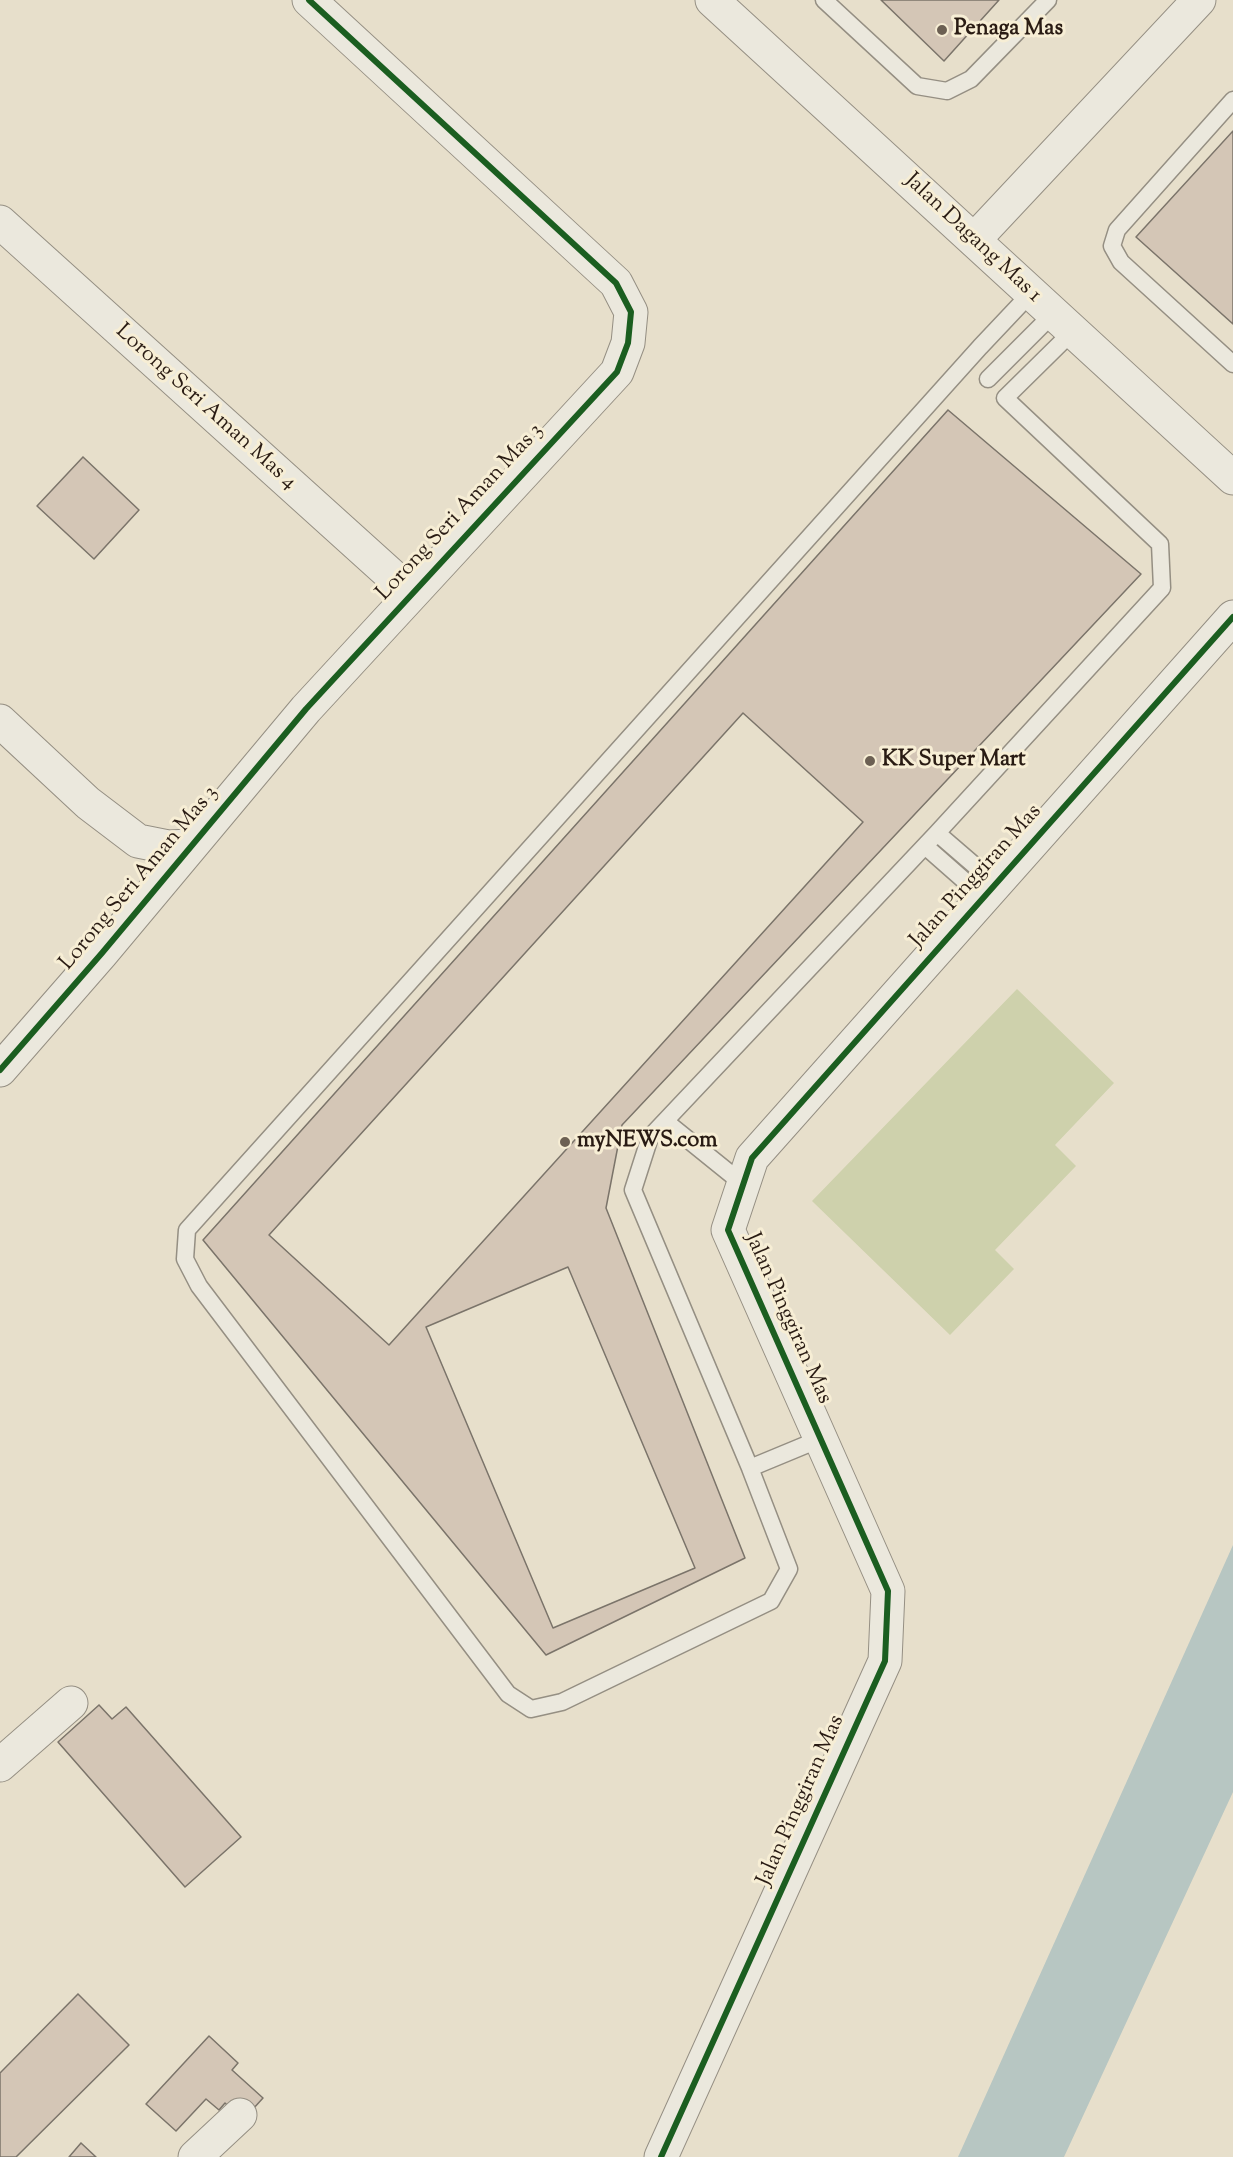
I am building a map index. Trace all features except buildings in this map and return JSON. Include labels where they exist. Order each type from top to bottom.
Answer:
[{"type":"street","name":"Lorong Seri Aman Mas 3","points":[[0,1070],[306,709],[617,372],[628,343],[631,312],[616,283],[309,0]]},
{"type":"street","name":"Jalan Dagang Mas 1","points":[[712,0],[1233,478]]},
{"type":"street","points":[[974,240],[1199,0]]},
{"type":"street","name":"Lorong Seri Aman Mas 4","points":[[0,222],[411,593]]},
{"type":"street","name":"Jalan Pinggiran Mas","points":[[661,2157],[885,1661],[888,1591],[728,1230],[752,1158],[1233,617]]},
{"type":"street","name":"Lorong Seri Aman Mas 3","points":[[0,721],[88,803],[138,841],[168,847],[191,846]]},
{"type":"street","points":[[0,1765],[71,1703]]},
{"type":"street","points":[[195,2157],[240,2115]]},
{"type":"lane","points":[[824,0],[917,86],[947,91],[971,79],[1048,0]]},
{"type":"lane","points":[[1233,100],[1118,230],[1112,246],[1121,262],[1233,364]]},
{"type":"lane","points":[[974,354],[991,376],[1052,313]]},
{"type":"lane","points":[[1052,313],[1005,398],[1160,544],[1162,588],[925,846],[650,1137],[633,1190],[750,1468],[789,1569],[771,1601],[562,1702],[531,1709],[508,1694],[199,1286],[185,1259],[187,1230],[974,354],[1052,313]]},
{"type":"lane","points":[[937,833],[989,890]]},
{"type":"lane","points":[[925,846],[989,890]]},
{"type":"lane","points":[[665,1121],[743,1184]]},
{"type":"lane","points":[[750,1468],[820,1439]]},
{"type":"green space","points":[[1017,989],[1114,1083],[1055,1145],[1076,1166],[995,1250],[1014,1269],[950,1335],[812,1201]]},
{"type":"shaded area","points":[[1233,1545],[1233,1792],[1064,2157],[958,2157]]},
{"type":"cycle path","points":[[0,1070],[102,953],[306,709],[617,372],[628,343],[631,312],[616,283],[309,0]]},
{"type":"cycle path","points":[[661,2157],[885,1661],[888,1591],[728,1230],[752,1158],[1233,617]]},
{"type":"place","name":"Penaga Mas","points":[[942,30]]},
{"type":"place","name":"KK Super Mart","points":[[870,761]]},
{"type":"place","name":"myNEWS.com","points":[[565,1142]]}]
